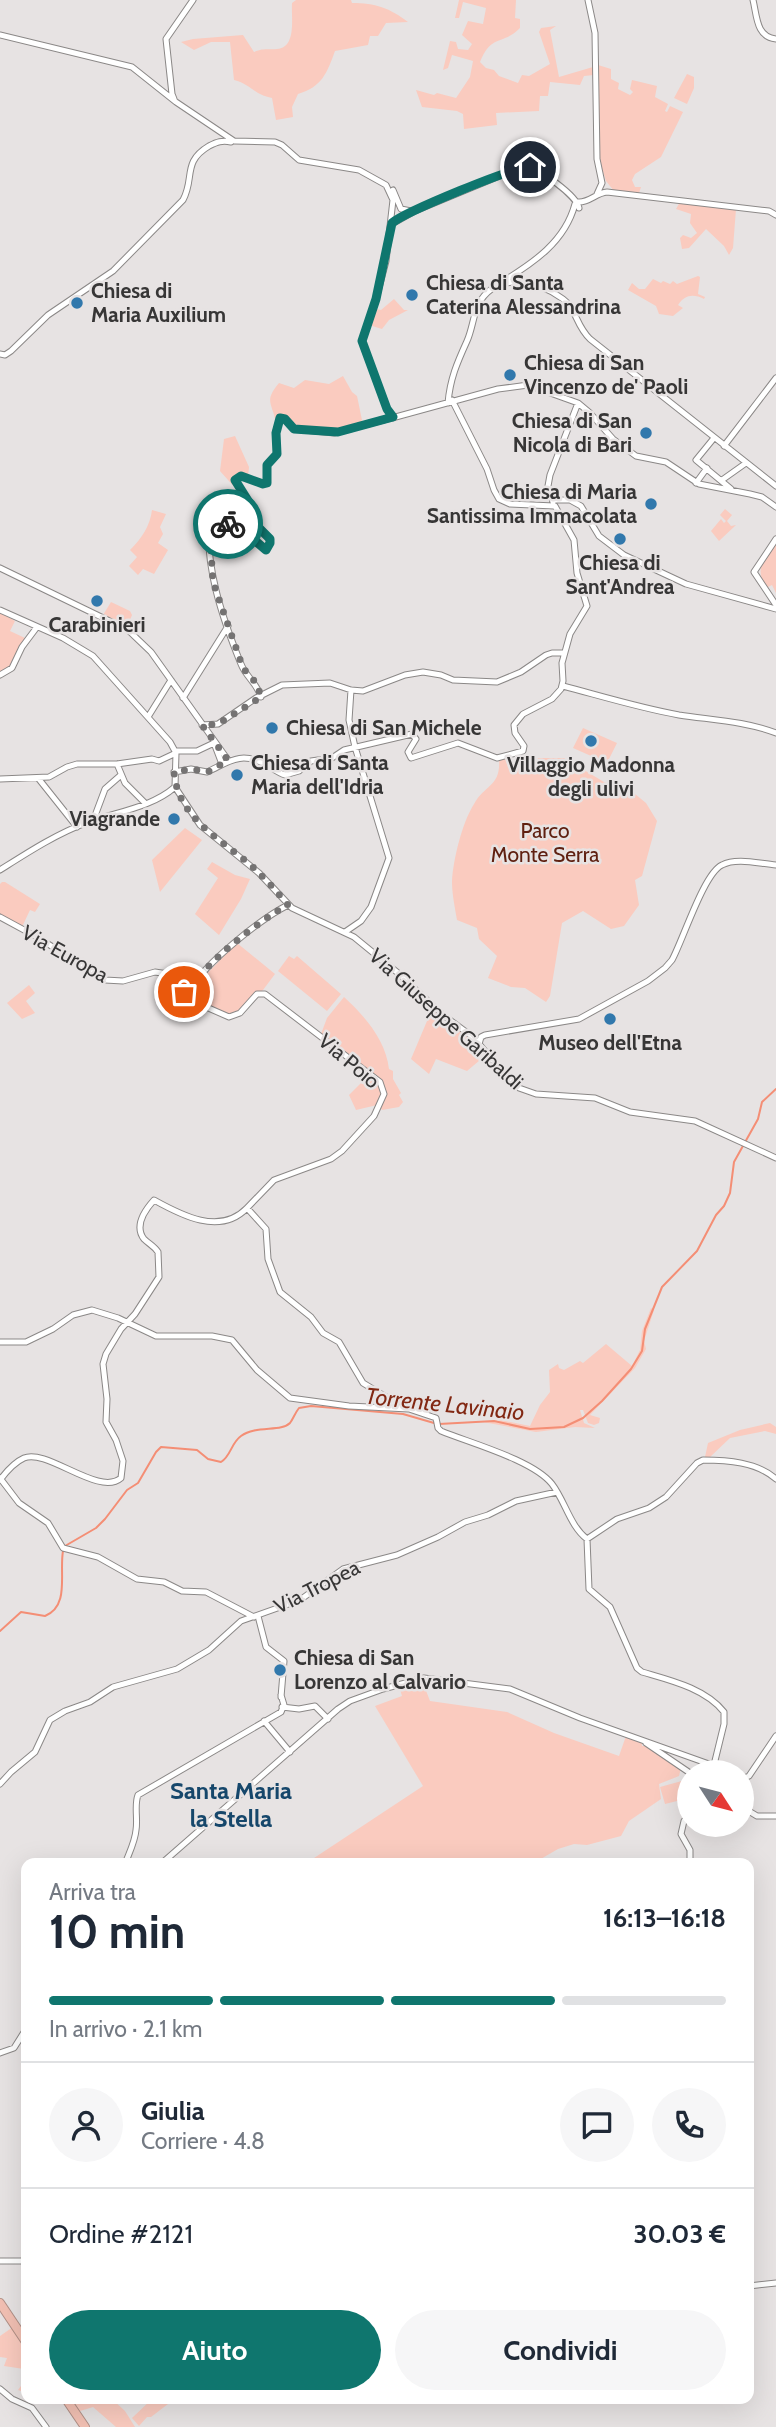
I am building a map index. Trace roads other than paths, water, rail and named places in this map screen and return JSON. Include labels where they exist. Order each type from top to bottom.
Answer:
[{"type":"highway","points":[[0,2297],[21,2328]]},
{"type":"highway","points":[[0,2303],[21,2334]]},
{"type":"highway","points":[[67,2404],[82,2427]]},
{"type":"street","points":[[174,100],[166,39],[193,0]]},
{"type":"street","points":[[586,0],[592,12],[595,33],[597,159],[607,192]]},
{"type":"street","points":[[753,0],[761,32],[766,37],[776,39]]},
{"type":"street","points":[[0,35],[132,68],[165,94],[237,142]]},
{"type":"street","points":[[158,87],[171,84]]},
{"type":"street","points":[[165,94],[171,84]]},
{"type":"street","points":[[214,128],[218,140]]},
{"type":"street","points":[[2,354],[48,315],[117,267],[183,200],[192,161],[223,134]]},
{"type":"street","points":[[218,140],[275,142],[299,160],[359,170],[395,193],[402,214]]},
{"type":"street","points":[[392,214],[415,211],[524,166],[536,169],[576,203]]},
{"type":"street","points":[[604,183],[615,192]]},
{"type":"street","points":[[597,195],[604,183]]},
{"type":"street","points":[[386,185],[392,194],[386,261],[362,341],[390,416]]},
{"type":"street","points":[[773,607],[680,582],[665,572],[624,555],[599,536],[584,509],[572,501],[542,506],[510,504],[496,496],[487,469],[452,402],[449,387],[478,305],[497,286],[514,279],[545,253],[568,221],[576,203],[607,192],[615,192],[769,211],[776,215]]},
{"type":"street","points":[[391,225],[402,214]]},
{"type":"street","points":[[514,279],[529,282],[563,299],[573,310],[580,329],[590,339],[776,486]]},
{"type":"street","points":[[725,445],[776,378]]},
{"type":"street","points":[[260,696],[257,684],[243,668],[213,582],[209,523],[212,515],[245,532],[266,550],[270,539],[254,523],[255,512],[235,480],[241,476],[267,483],[267,465],[277,454],[276,433],[279,419],[284,418],[294,429],[334,433],[513,385],[528,385],[578,403],[635,456],[666,462],[696,482],[762,497],[776,507]]},
{"type":"street","points":[[558,694],[563,685],[562,652],[569,634],[587,606],[577,573],[574,540],[548,481],[578,403]]},
{"type":"street","points":[[714,437],[696,460],[731,490]]},
{"type":"street","points":[[722,481],[746,463]]},
{"type":"street","points":[[696,482],[706,469]]},
{"type":"street","points":[[773,607],[754,572],[776,539]]},
{"type":"street","points":[[0,568],[128,630],[145,645],[171,680],[214,743],[223,763]]},
{"type":"street","points":[[0,610],[63,638],[93,656],[176,752]]},
{"type":"street","points":[[0,675],[12,668],[34,626]]},
{"type":"street","points":[[183,698],[228,626]]},
{"type":"street","points":[[202,725],[218,724],[260,696],[279,687],[302,683],[330,683],[351,690],[371,689],[405,675],[423,671],[453,680],[498,682],[562,652]]},
{"type":"street","points":[[563,674],[572,688]]},
{"type":"street","points":[[148,717],[171,680]]},
{"type":"street","points":[[563,685],[640,706],[677,714],[741,722],[776,733]]},
{"type":"street","points":[[174,772],[191,769],[208,772],[223,763],[246,758],[263,763],[285,775],[299,771],[311,761],[335,757],[344,750],[412,734],[416,739],[408,752],[411,758],[458,743],[497,758],[521,752],[524,748],[514,729],[516,721],[523,714],[572,688]]},
{"type":"street","points":[[345,932],[361,920],[371,906],[389,858],[355,747],[349,720],[351,690]]},
{"type":"street","points":[[0,779],[49,777],[77,764],[117,764],[152,759],[159,761],[176,752],[197,751],[214,743]]},
{"type":"street","name":"Via Giuseppe Garibaldi","points":[[176,752],[175,787],[200,825],[259,873],[296,910],[345,932],[460,1027],[477,1036],[480,1044],[509,1079],[528,1092],[595,1098],[629,1112],[688,1119],[712,1127],[776,1158]]},
{"type":"street","points":[[117,764],[126,785],[143,800]]},
{"type":"street","points":[[93,821],[105,789],[121,775]]},
{"type":"street","points":[[38,778],[77,827]]},
{"type":"street","points":[[0,870],[77,827],[127,810],[143,800],[157,798],[175,787]]},
{"type":"street","points":[[477,1036],[579,1019],[638,986],[660,973],[672,960],[706,884],[718,867],[735,862],[776,865]]},
{"type":"street","points":[[188,988],[229,949],[287,903]]},
{"type":"street","points":[[276,911],[296,910]]},
{"type":"street","name":"Via Europa","points":[[0,917],[105,980],[123,981],[151,972],[172,976],[188,988]]},
{"type":"street","name":"Via Poio","points":[[188,988],[194,1000],[224,1016],[232,1017],[240,1013],[254,996],[265,994],[380,1082],[384,1090],[384,1097],[374,1116],[340,1153],[274,1180],[247,1209]]},
{"type":"street","points":[[283,1708],[281,1695],[284,1661],[266,1647],[256,1616],[206,1592],[182,1591],[164,1582],[137,1578],[95,1555],[63,1548],[48,1523],[19,1503],[0,1479],[22,1459],[29,1457],[105,1484],[115,1483],[121,1478],[123,1461],[106,1422],[107,1399],[103,1364],[108,1349],[121,1329],[137,1312],[160,1275],[157,1249],[143,1237],[140,1230],[143,1215],[153,1200],[178,1213],[207,1222],[234,1219],[247,1209],[266,1229],[268,1259],[280,1292],[311,1317],[321,1331],[339,1342],[363,1383],[400,1408]]},
{"type":"street","points":[[0,1342],[26,1342],[87,1310],[163,1337],[212,1336],[232,1340],[257,1370],[290,1398],[349,1406],[400,1408],[432,1416],[443,1432],[490,1448],[531,1469],[550,1482],[575,1525],[587,1539],[587,1585],[610,1607],[636,1668],[684,1685],[716,1704],[724,1712],[724,1724],[715,1760]]},
{"type":"street","points":[[587,1539],[617,1519],[649,1508],[666,1497],[697,1463],[703,1460],[747,1464],[768,1472],[776,1479]]},
{"type":"street","name":"Via Tropea","points":[[0,1784],[10,1772],[35,1752],[49,1722],[57,1715],[90,1702],[113,1687],[177,1669],[205,1653],[239,1622],[300,1600],[343,1569],[397,1555],[516,1501],[557,1492]]},
{"type":"street","points":[[168,1858],[350,1701],[404,1682],[433,1678],[522,1693],[692,1760]]},
{"type":"street","points":[[127,1858],[136,1833],[138,1812],[135,1800],[138,1795],[283,1708],[315,1706],[328,1719]]},
{"type":"street","points":[[264,1721],[290,1752]]},
{"type":"street","points":[[631,1736],[677,1764]]},
{"type":"street","points":[[754,1769],[776,1736]]},
{"type":"street","points":[[664,1755],[668,1749]]},
{"type":"street","points":[[754,1814],[776,1816]]},
{"type":"street","points":[[683,1838],[690,1850],[690,1858]]},
{"type":"street","points":[[0,2053],[13,2048],[21,2036]]},
{"type":"street","points":[[0,2261],[21,2261]]},
{"type":"street","points":[[754,2285],[776,2283]]},
{"type":"street","points":[[0,2389],[21,2403]]},
{"type":"street","points":[[23,2404],[32,2408],[46,2427]]},
{"type":"waterway","name":"Torrente Lavinaio","points":[[439,1424],[494,1421],[530,1429],[564,1427],[583,1418],[602,1401],[631,1369],[642,1351],[645,1329],[662,1287],[697,1251],[716,1215],[724,1206],[730,1193],[734,1162],[758,1119],[762,1102],[776,1089]]},
{"type":"waterway","name":"Torrente Lavinaio","points":[[65,1546],[96,1528],[105,1519],[127,1490],[138,1483],[161,1447],[197,1450],[208,1459],[221,1462],[241,1436],[286,1426],[299,1408],[311,1406],[403,1414],[434,1423]]},
{"type":"waterway","points":[[0,1631],[21,1612],[45,1616],[58,1605],[62,1588],[63,1551]]},
{"type":"place","name":"Chiesa di Santa Caterina Alessandrina","points":[[412,295]]},
{"type":"place","name":"Chiesa di Maria Auxilium","points":[[77,303]]},
{"type":"place","name":"Chiesa di San Vincenzo de' Paoli","points":[[510,375]]},
{"type":"place","name":"Chiesa di San Nicola di Bari","points":[[646,433]]},
{"type":"place","name":"Chiesa di Maria Santissima Immacolata","points":[[651,504]]},
{"type":"place","name":"Chiesa di Sant'Andrea","points":[[620,539]]},
{"type":"place","name":"Carabinieri","points":[[97,601]]},
{"type":"place","name":"Chiesa di San Michele","points":[[272,728]]},
{"type":"place","name":"Villaggio Madonna degli ulivi","points":[[591,741]]},
{"type":"place","name":"Chiesa di Santa Maria dell'Idria","points":[[237,775]]},
{"type":"place","name":"Viagrande","points":[[174,819]]},
{"type":"place","name":"Museo dell'Etna","points":[[610,1019]]},
{"type":"place","name":"Chiesa di San Lorenzo al Calvario","points":[[280,1670]]},
{"type":"district","name":"Santa Maria la Stella","points":[[231,1805]]},
{"type":"park label","name":"Parco Monte Serra","points":[[545,843]]}]
